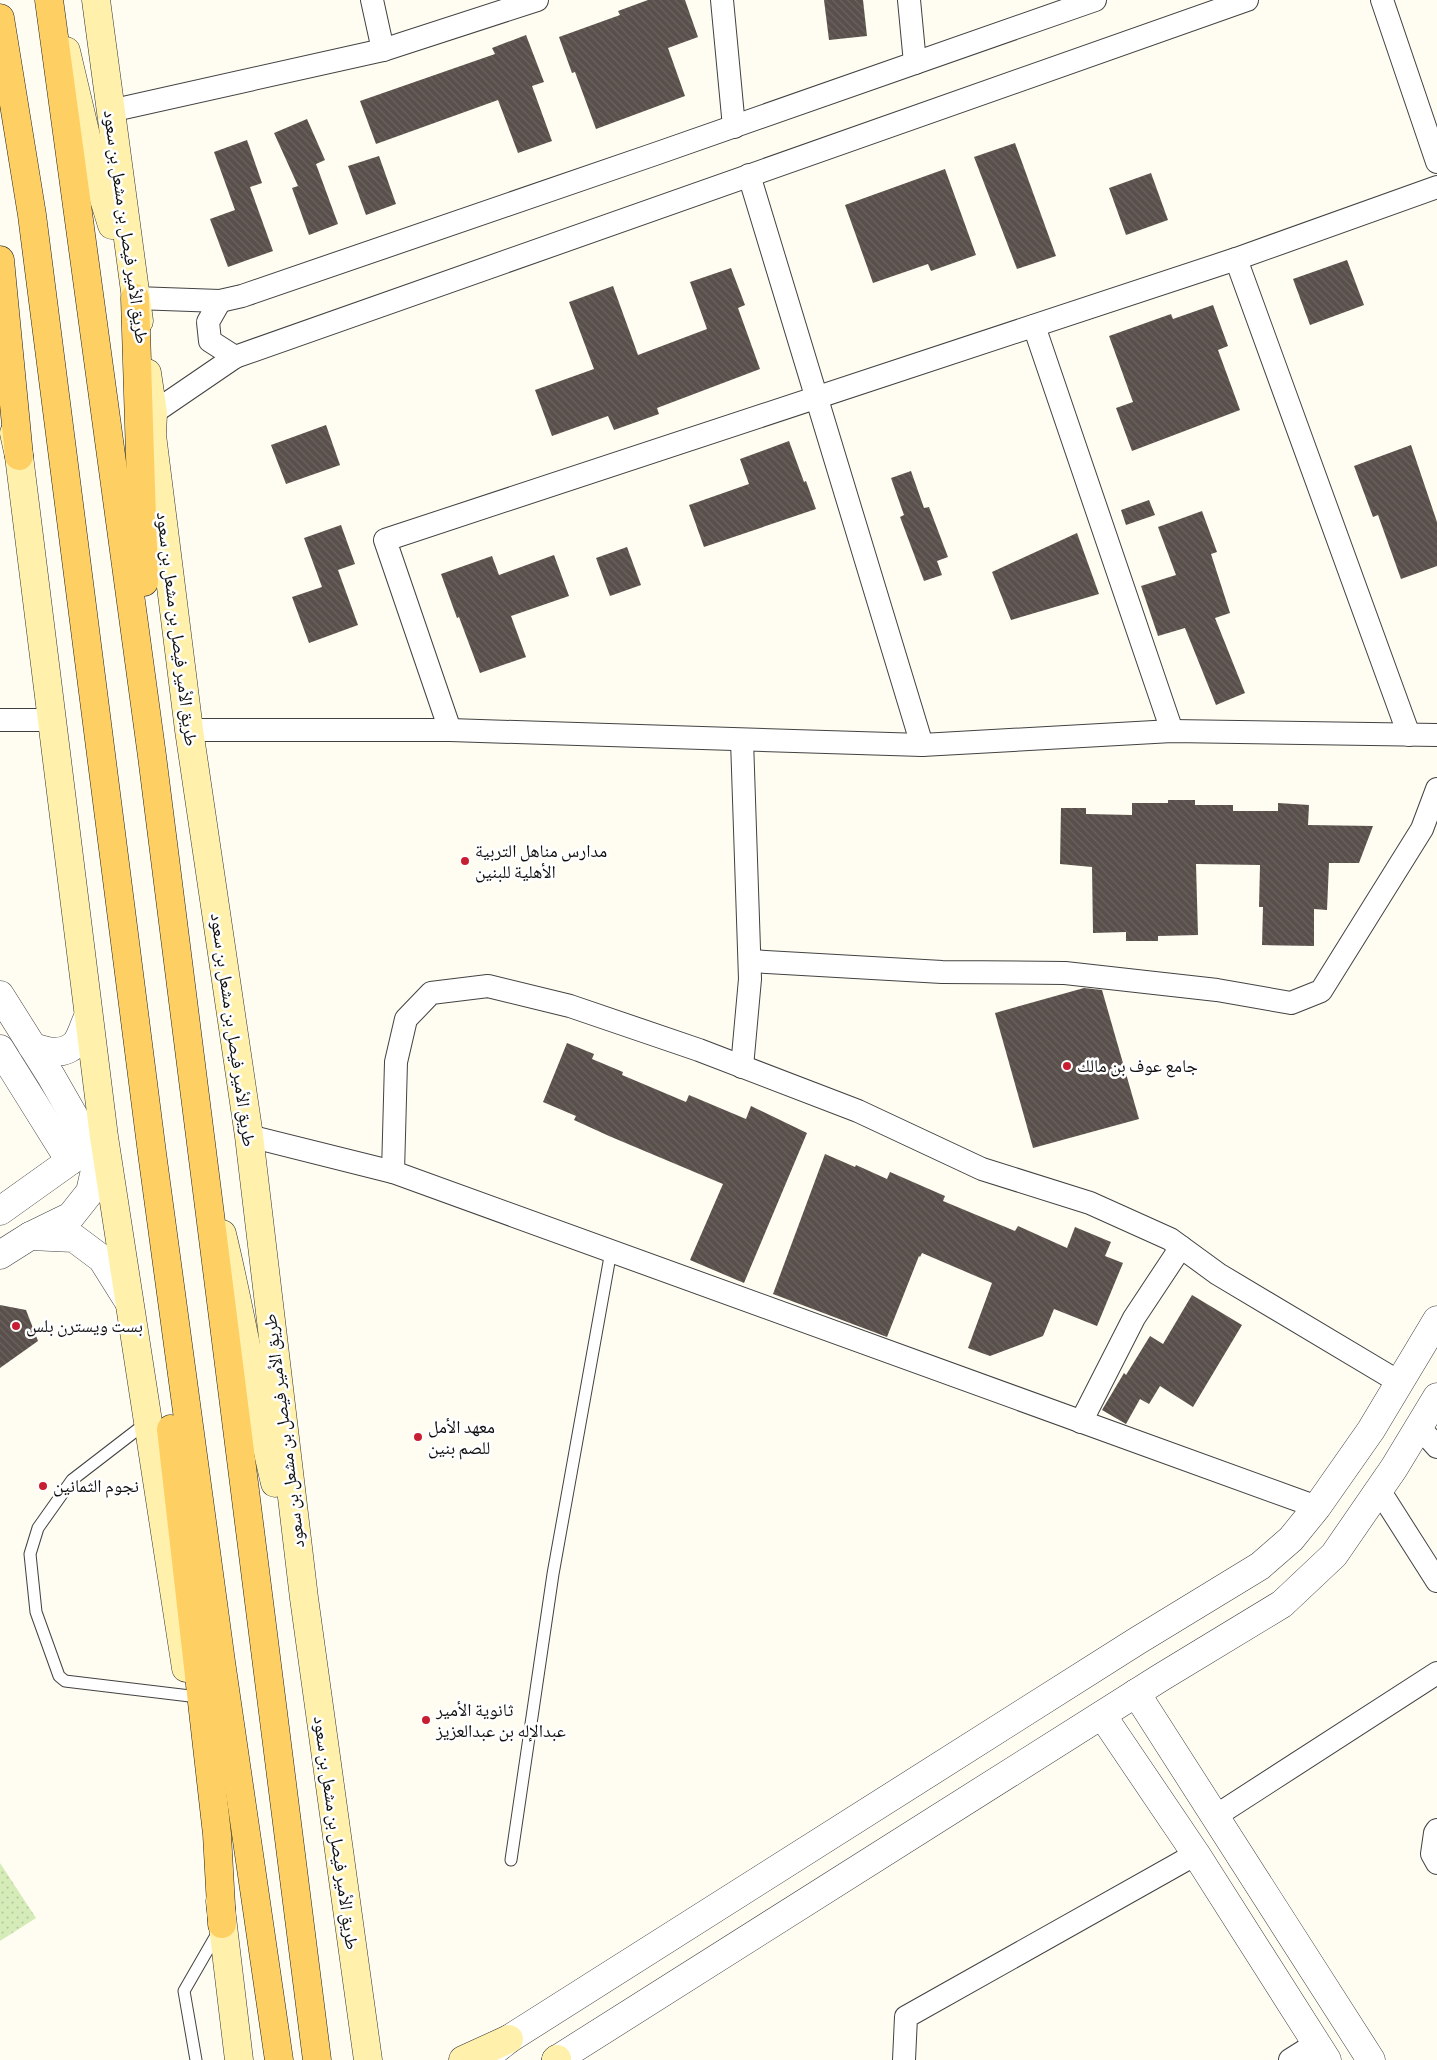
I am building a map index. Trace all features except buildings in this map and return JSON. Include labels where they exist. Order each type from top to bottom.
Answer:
[{"type":"main road","points":[[49,0],[152,756],[317,2060]]},
{"type":"main road","points":[[59,0],[66,52],[91,157],[135,298],[145,619],[152,756]]},
{"type":"main road","name":"طريق الأمير فيصل بن مشعل بن سعود","points":[[96,0],[135,298],[153,413],[152,435],[189,730],[249,1136],[304,1598],[368,2060]]},
{"type":"main road","points":[[0,18],[33,225],[152,1153],[220,1652],[279,2060]]},
{"type":"main road","points":[[0,260],[18,456],[88,1017],[88,1148],[129,1302],[208,1809],[239,2060]]},
{"type":"main road","points":[[0,363],[18,456]]},
{"type":"main road","points":[[200,1138],[238,1300],[262,1431],[304,1598]]},
{"type":"main road","points":[[152,1153],[156,1294],[217,1834],[222,1924]]},
{"type":"main road","points":[[360,2005],[386,2060]]},
{"type":"main road","points":[[464,2060],[509,2040]]},
{"type":"street","points":[[372,0],[383,50]]},
{"type":"street","points":[[110,111],[383,50],[537,0]]},
{"type":"street","points":[[722,0],[734,126]]},
{"type":"street","points":[[909,0],[914,63]]},
{"type":"street","points":[[135,298],[220,301],[242,296],[1094,0]]},
{"type":"street","points":[[153,413],[235,357],[1247,0]]},
{"type":"street","points":[[1382,0],[1437,162]]},
{"type":"street","points":[[749,175],[922,746]]},
{"type":"street","points":[[450,730],[385,540],[1236,259],[1437,188]]},
{"type":"street","points":[[1236,259],[1409,735]]},
{"type":"street","points":[[220,301],[208,322],[210,341],[235,357]]},
{"type":"street","points":[[1034,326],[1172,731]]},
{"type":"street","points":[[0,720],[52,720]]},
{"type":"street","points":[[189,730],[450,730],[922,746],[1172,731],[1437,735]]},
{"type":"street","points":[[742,740],[750,961],[742,1067]]},
{"type":"street","points":[[750,961],[942,972],[1065,973],[1217,990],[1291,1003],[1321,991],[1422,829],[1437,789]]},
{"type":"street","points":[[393,1172],[396,1062],[406,1019],[431,993],[488,986],[570,1006],[699,1050],[858,1111],[982,1169],[1090,1203],[1170,1239],[1218,1274],[1399,1382]]},
{"type":"street","points":[[0,995],[32,1046],[88,1148],[95,1170],[90,1192],[72,1216],[30,1236],[0,1255]]},
{"type":"street","points":[[32,1046],[42,1050],[60,1052],[76,1043],[88,1017]]},
{"type":"street","points":[[0,1049],[88,1148]]},
{"type":"street","points":[[249,1136],[393,1172],[1317,1507]]},
{"type":"street","points":[[0,1211],[88,1148]]},
{"type":"street","points":[[30,1236],[74,1238],[102,1259],[129,1302]]},
{"type":"street","points":[[1081,1422],[1134,1318],[1181,1247]]},
{"type":"street","points":[[482,2060],[509,2040],[1128,1646],[1260,1566],[1291,1538],[1317,1507],[1371,1430],[1437,1320]]},
{"type":"street","points":[[556,2060],[1136,1693],[1282,1604],[1334,1555],[1379,1490],[1437,1397]]},
{"type":"street","points":[[1419,1426],[1437,1447]]},
{"type":"street","points":[[1379,1490],[1437,1581]]},
{"type":"street","points":[[1214,1817],[1437,1673]]},
{"type":"street","points":[[1136,1693],[1371,2060]]},
{"type":"street","points":[[1102,1715],[1196,1854],[1322,2052],[1290,2060]]},
{"type":"street","points":[[1437,1830],[1432,1854],[1437,1863]]},
{"type":"street","points":[[904,2060],[906,2017],[1196,1854]]},
{"type":"lane","points":[[511,1860],[553,1574],[611,1251]]},
{"type":"lane","points":[[147,1422],[72,1480],[38,1528],[30,1554],[36,1612],[59,1676],[65,1681],[190,1696]]},
{"type":"lane","points":[[196,2060],[184,1991],[222,1924]]},
{"type":"green space","points":[[0,1863],[36,1918],[0,1941]]},
{"type":"place","name":"مدارس مناهل التربية الأهلية للبنين","points":[[465,861]]},
{"type":"place","name":"جامع عوف بن مالك","points":[[1067,1066]]},
{"type":"place","name":"بست ويسترن بلس","points":[[16,1326]]},
{"type":"place","name":"معهد الأمل للصم بنين","points":[[418,1437]]},
{"type":"place","name":"نجوم الثمانين","points":[[43,1486]]},
{"type":"place","name":"ثانوية الأمير عبدالإله بن عبدالعزيز","points":[[426,1720]]}]
